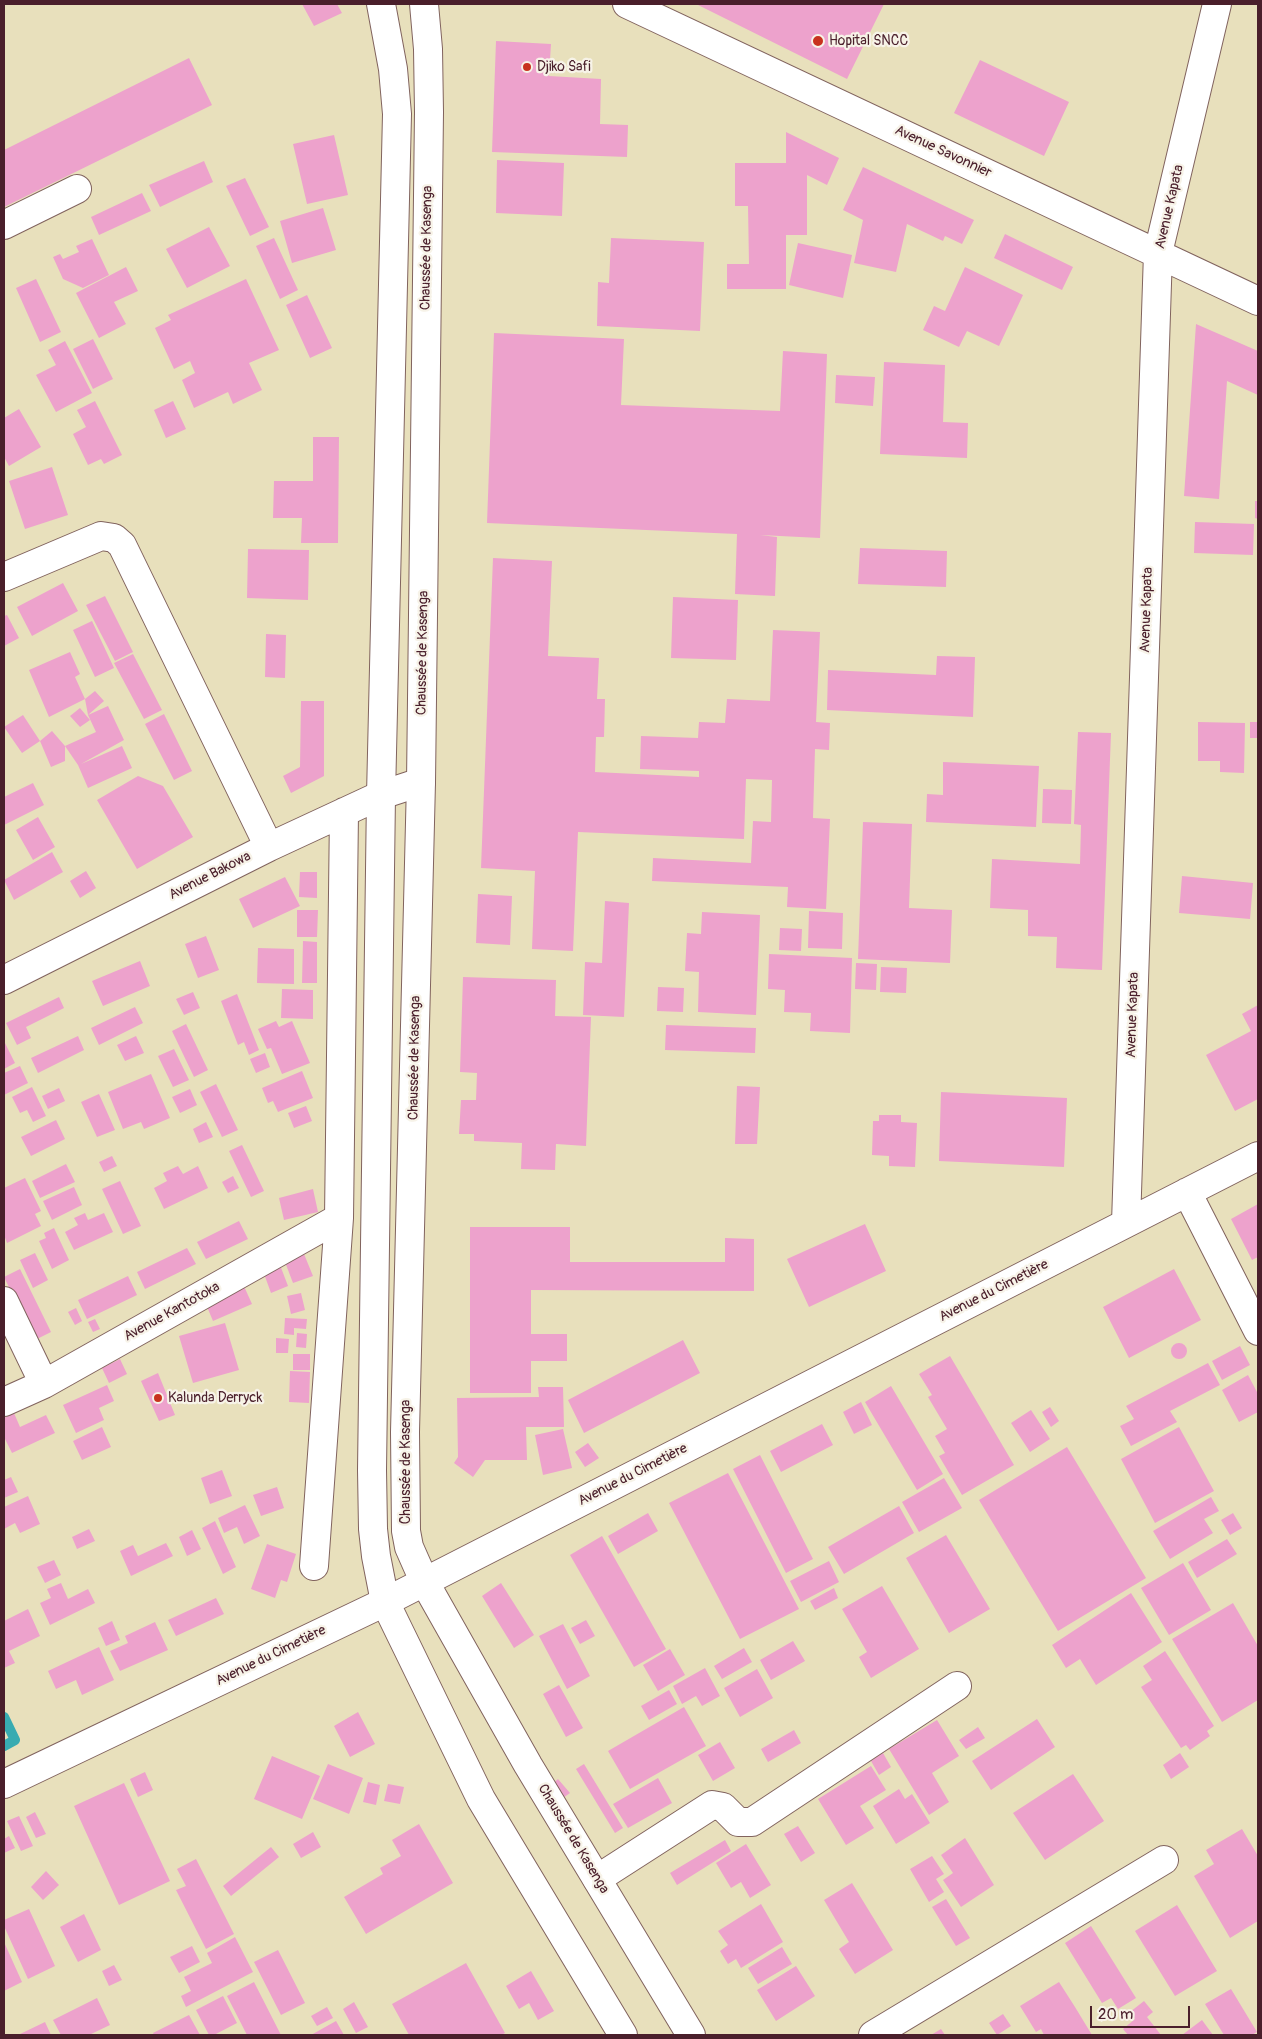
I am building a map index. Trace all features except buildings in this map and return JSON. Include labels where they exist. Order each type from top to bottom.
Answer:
[{"type":"street","points":[[381,4],[393,69],[397,114],[381,795],[372,1470],[373,1529],[385,1602],[480,1800],[623,2035]]},
{"type":"street","name":"Chaussée de Kasenga","points":[[424,4],[428,49],[429,122],[421,782],[405,1470],[406,1531],[409,1547],[424,1581],[528,1766],[691,2035]]},
{"type":"street","name":"Avenue Savonnier","points":[[627,4],[1258,301]]},
{"type":"street","name":"Avenue Kapata","points":[[1126,1223],[1158,254],[1217,4]]},
{"type":"street","points":[[4,225],[77,189]]},
{"type":"street","points":[[4,577],[101,536],[114,538],[122,545],[269,847]]},
{"type":"street","name":"Avenue Bakowa","points":[[4,980],[269,847],[381,795],[421,782]]},
{"type":"street","points":[[314,1566],[339,1218],[344,812]]},
{"type":"street","name":"Avenue du Cimetière","points":[[4,1784],[385,1602],[1258,1156]]},
{"type":"street","points":[[1187,1192],[1258,1331]]},
{"type":"street","name":"Avenue Kantotoka","points":[[4,1402],[44,1384],[339,1218]]},
{"type":"street","points":[[4,1300],[44,1384]]},
{"type":"street","points":[[597,1879],[712,1805],[723,1807],[738,1822],[752,1822],[957,1686]]},
{"type":"street","points":[[873,2035],[1164,1860]]},
{"type":"waterway","points":[[4,1717],[15,1740],[4,1746]]},
{"type":"place","name":"Hopital SNCC","points":[[818,41]]},
{"type":"place","name":"Djiko Safi","points":[[527,67]]},
{"type":"place","name":"Kalunda Derryck","points":[[158,1398]]}]
